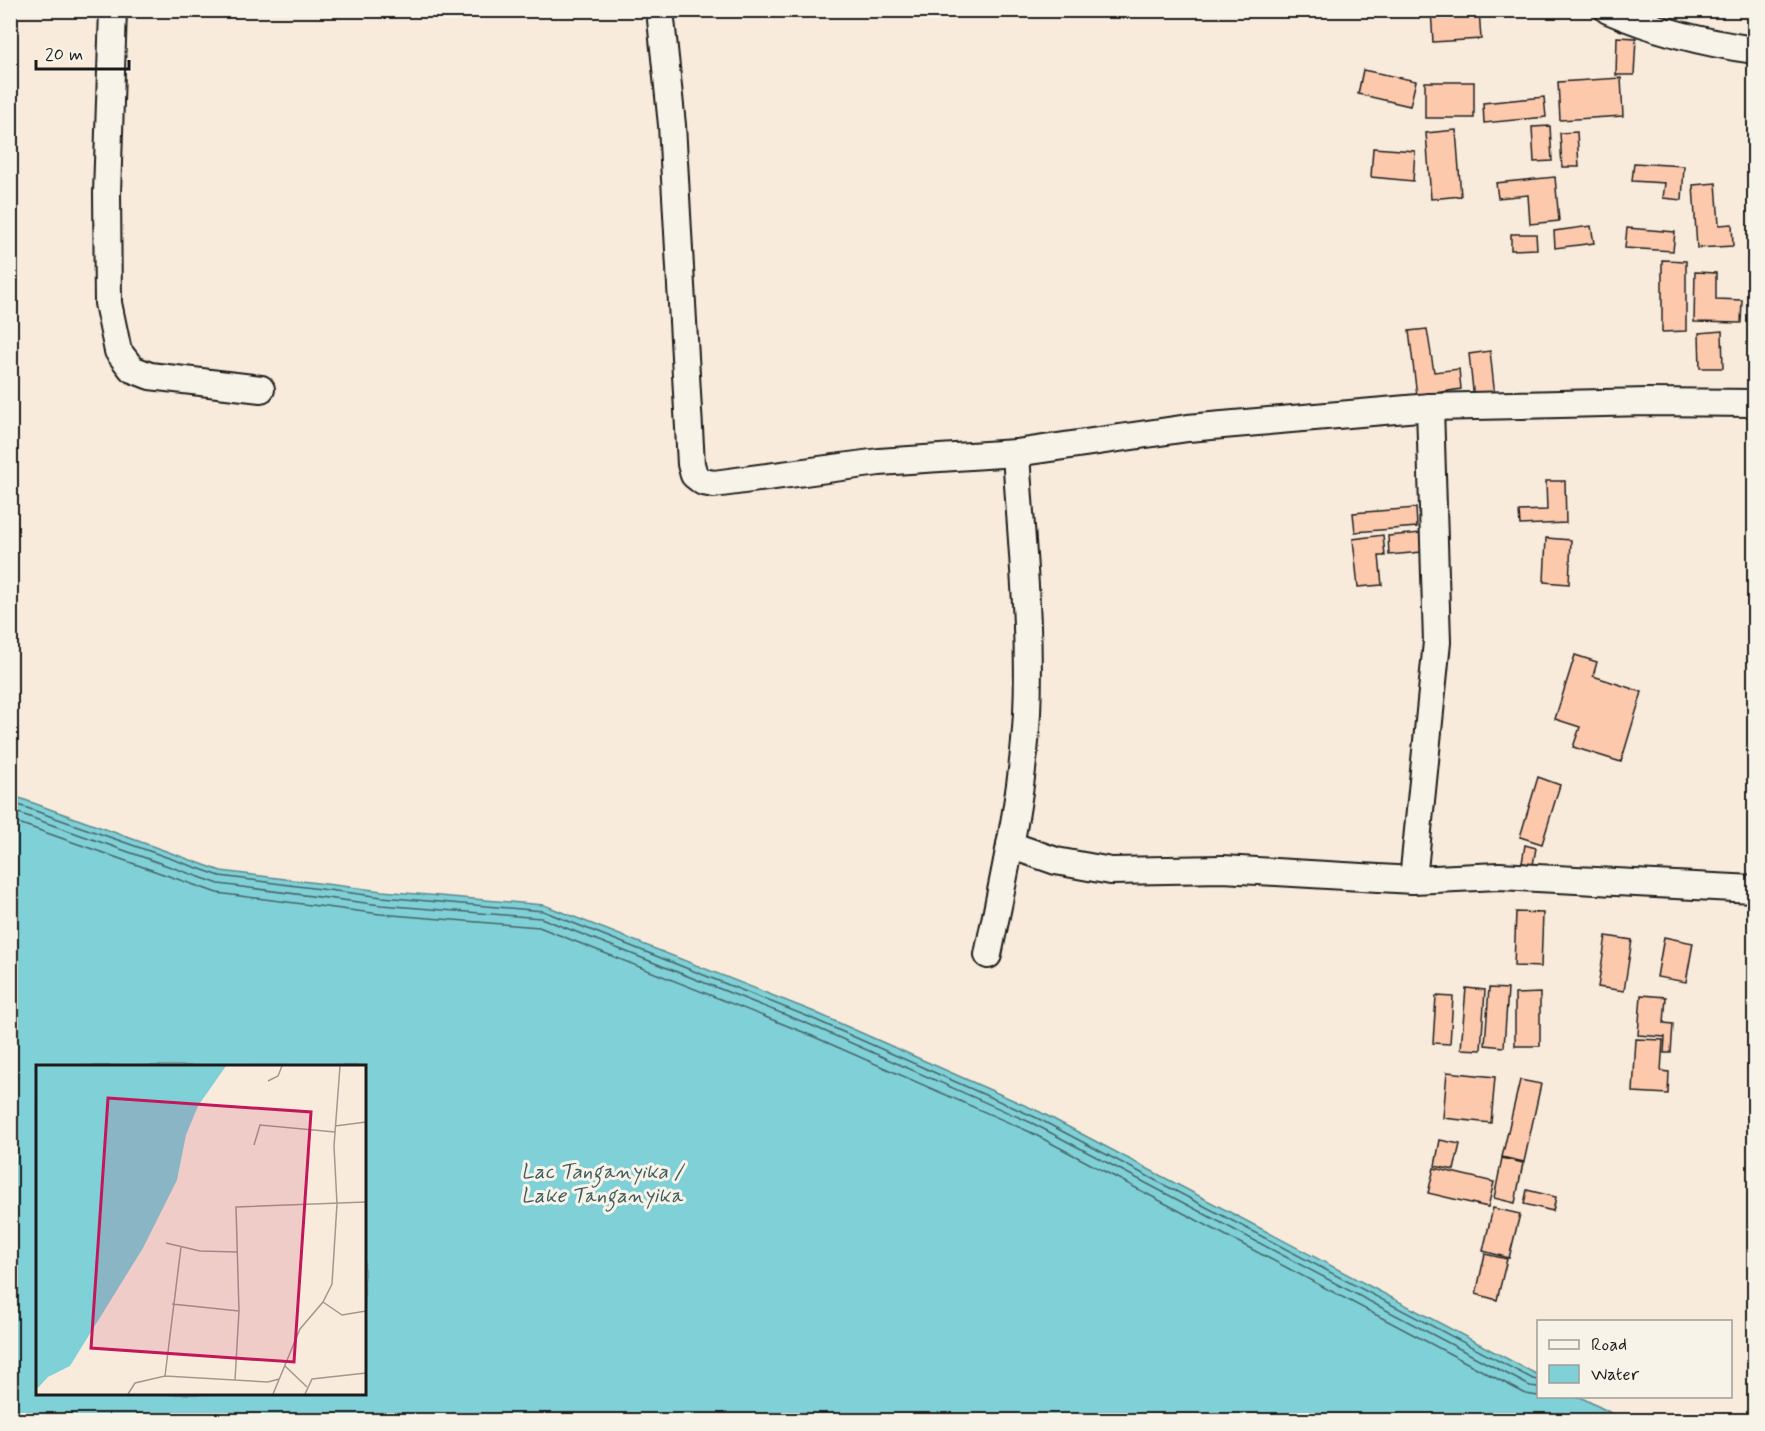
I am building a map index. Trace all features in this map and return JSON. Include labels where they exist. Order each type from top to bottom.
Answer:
[{"type":"street","points":[[113,10],[107,193],[108,303],[118,351],[132,369],[150,376],[261,389]]},
{"type":"street","points":[[660,10],[672,125],[691,464],[694,475],[703,482],[714,483],[879,462],[1016,453],[1188,428],[1430,407],[1647,402],[1755,403]]},
{"type":"street","points":[[1608,10],[1630,20],[1725,46],[1755,50]]},
{"type":"street","points":[[1413,880],[1437,642],[1430,407]]},
{"type":"street","points":[[988,955],[1022,771],[1027,714],[1029,636],[1016,453]]},
{"type":"street","points":[[1010,845],[1056,861],[1111,871],[1223,869],[1413,880],[1499,876],[1755,888]]},
{"type":"water","name":"Lac Tanganyika / Lake Tanganyika","points":[[11,795],[221,871],[382,891],[544,905],[812,1011],[1040,1112],[1537,1374],[1537,1398],[1582,1398],[1625,1420],[11,1420]]},
{"type":"building","points":[[1431,10],[1479,10],[1481,39],[1433,42]]},
{"type":"building","points":[[1617,37],[1636,38],[1634,75],[1616,75]]},
{"type":"building","points":[[1363,70],[1416,81],[1410,106],[1358,94]]},
{"type":"building","points":[[1621,78],[1623,116],[1560,120],[1558,82]]},
{"type":"building","points":[[1425,82],[1474,82],[1474,118],[1425,118]]},
{"type":"building","points":[[1544,97],[1546,117],[1484,123],[1483,103]]},
{"type":"building","points":[[1550,126],[1552,161],[1534,162],[1532,127]]},
{"type":"building","points":[[1456,130],[1461,196],[1431,199],[1426,133]]},
{"type":"building","points":[[1577,132],[1579,167],[1562,167],[1560,133]]},
{"type":"building","points":[[1373,148],[1415,151],[1413,181],[1371,177]]},
{"type":"building","points":[[1634,163],[1684,166],[1682,200],[1663,198],[1665,183],[1632,181]]},
{"type":"building","points":[[1555,177],[1559,221],[1530,224],[1528,195],[1498,198],[1496,183]]},
{"type":"building","points":[[1716,183],[1719,225],[1732,224],[1733,246],[1697,248],[1693,185]]},
{"type":"building","points":[[1591,226],[1594,243],[1555,248],[1554,231]]},
{"type":"building","points":[[1627,228],[1675,232],[1673,251],[1625,248]]},
{"type":"building","points":[[1511,234],[1536,234],[1537,249],[1511,250]]},
{"type":"building","points":[[1662,260],[1686,261],[1686,331],[1662,332]]},
{"type":"building","points":[[1695,272],[1716,273],[1716,299],[1742,300],[1741,323],[1694,322]]},
{"type":"building","points":[[1427,329],[1434,372],[1459,369],[1461,389],[1417,396],[1409,331]]},
{"type":"building","points":[[1722,331],[1723,368],[1700,368],[1699,333]]},
{"type":"building","points":[[1490,351],[1495,397],[1474,399],[1469,354]]},
{"type":"building","points":[[1546,481],[1565,481],[1566,523],[1520,525],[1519,511],[1547,510]]},
{"type":"building","points":[[1416,508],[1417,527],[1355,532],[1353,513]]},
{"type":"building","points":[[1421,533],[1422,552],[1389,555],[1388,536]]},
{"type":"building","points":[[1383,535],[1385,556],[1379,556],[1382,585],[1358,587],[1353,539]]},
{"type":"building","points":[[1546,538],[1571,540],[1569,584],[1544,582]]},
{"type":"building","points":[[1575,655],[1597,662],[1593,676],[1642,692],[1621,762],[1573,747],[1580,727],[1555,719]]},
{"type":"building","points":[[1538,777],[1560,785],[1542,844],[1520,837]]},
{"type":"building","points":[[1525,845],[1536,848],[1533,865],[1522,863]]},
{"type":"building","points":[[1516,912],[1543,913],[1541,967],[1514,966]]},
{"type":"building","points":[[1606,936],[1632,940],[1624,991],[1598,987]]},
{"type":"building","points":[[1664,937],[1693,943],[1686,982],[1657,977]]},
{"type":"building","points":[[1466,988],[1485,990],[1481,1050],[1461,1049]]},
{"type":"building","points":[[1489,988],[1508,989],[1504,1047],[1485,1045]]},
{"type":"building","points":[[1540,993],[1540,1046],[1515,1046],[1515,994]]},
{"type":"building","points":[[1641,995],[1666,997],[1664,1023],[1673,1024],[1671,1053],[1664,1053],[1665,1037],[1638,1035]]},
{"type":"building","points":[[1436,996],[1453,997],[1450,1044],[1433,1043]]},
{"type":"building","points":[[1636,1039],[1663,1040],[1661,1071],[1669,1072],[1668,1094],[1633,1092]]},
{"type":"building","points":[[1447,1072],[1495,1077],[1491,1123],[1443,1118]]},
{"type":"building","points":[[1520,1080],[1541,1084],[1524,1162],[1502,1157]]},
{"type":"building","points":[[1440,1140],[1460,1144],[1454,1170],[1435,1166]]},
{"type":"building","points":[[1502,1158],[1523,1163],[1515,1203],[1494,1198]]},
{"type":"building","points":[[1434,1168],[1494,1182],[1488,1207],[1428,1193]]},
{"type":"building","points":[[1527,1190],[1556,1197],[1553,1211],[1524,1204]]},
{"type":"building","points":[[1493,1208],[1520,1214],[1509,1258],[1483,1251]]},
{"type":"building","points":[[1485,1254],[1507,1259],[1497,1300],[1476,1294]]}]
